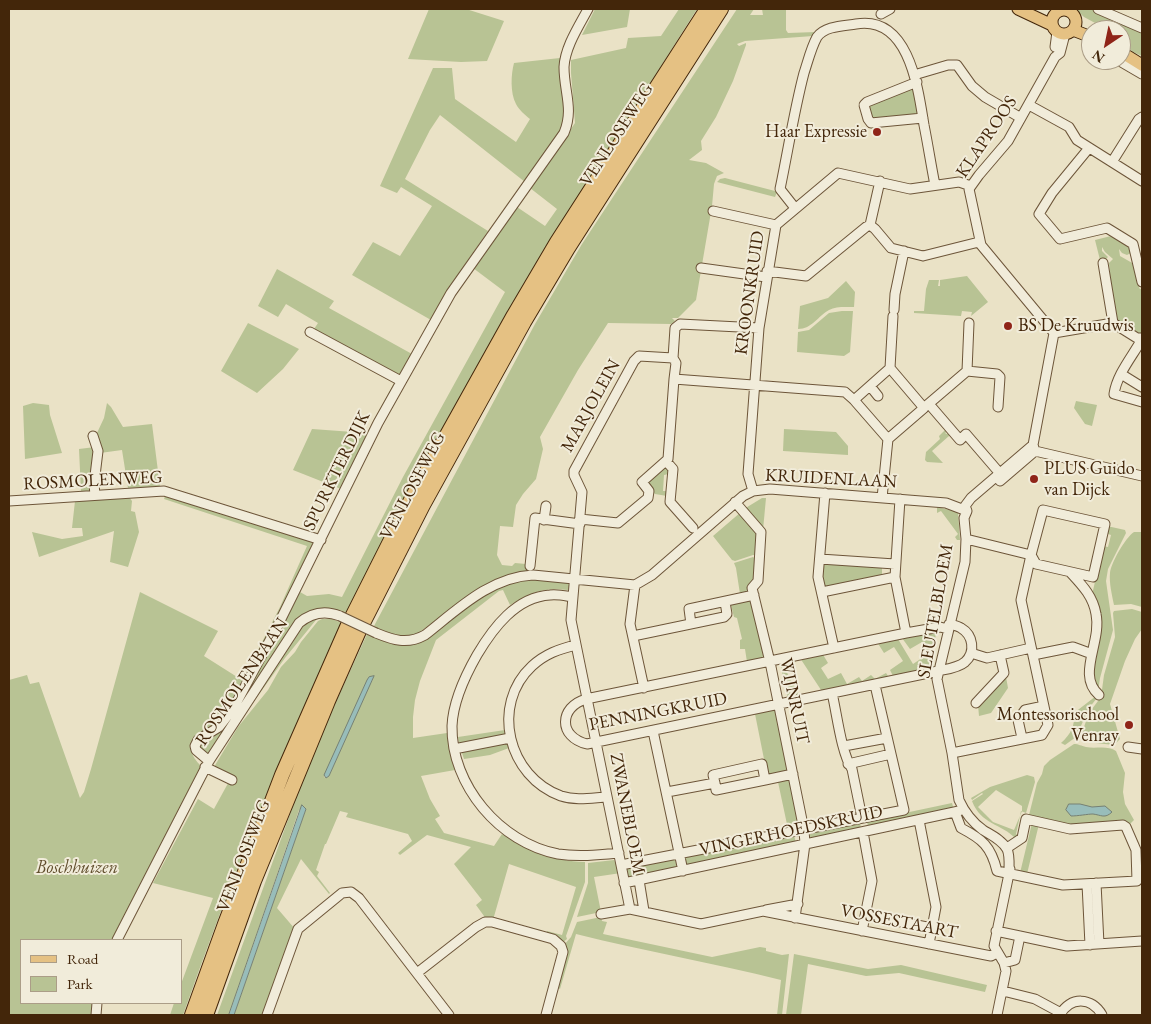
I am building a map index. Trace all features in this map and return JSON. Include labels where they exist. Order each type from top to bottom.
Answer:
[{"type":"highway","name":"VENLOSEWEG","points":[[192,1015],[282,775],[348,625],[413,496],[557,242],[707,9]]},
{"type":"highway","name":"VENLOSEWEG","points":[[206,1015],[254,881],[328,701],[359,631],[414,522],[524,322],[568,248],[721,9]]},
{"type":"main road","points":[[1018,9],[1081,33]]},
{"type":"main road","points":[[1063,26],[1081,29]]},
{"type":"main road","points":[[1131,58],[1142,65]]},
{"type":"street","name":"SPURKTERDIJK","points":[[207,764],[196,750],[198,740],[219,727],[233,709],[278,625],[378,423],[401,381],[467,268],[564,133],[570,110],[564,67],[566,53],[588,9]]},
{"type":"street","points":[[881,14],[890,9]]},
{"type":"street","points":[[1098,9],[1142,28]]},
{"type":"street","points":[[795,208],[780,189],[800,88],[810,55],[818,37],[823,32],[832,28],[864,22],[881,26],[895,36],[902,46],[916,79],[935,185]]},
{"type":"street","name":"KLAPROOS","points":[[1054,334],[979,242],[969,189],[1008,141],[1029,105],[1055,57],[1063,26]]},
{"type":"street","points":[[923,118],[871,123],[864,105],[866,102],[948,65],[957,65],[972,86],[979,92],[1005,110],[1021,118]]},
{"type":"street","points":[[1131,68],[1142,74]]},
{"type":"street","points":[[1029,105],[1069,127],[1078,140],[1142,182]]},
{"type":"street","points":[[1112,162],[1139,119],[1142,118]]},
{"type":"street","points":[[1089,148],[1052,193],[1039,214],[1060,239],[1107,228],[1132,244],[1142,282]]},
{"type":"street","name":"KROONKRUID","points":[[753,491],[748,474],[759,328],[776,224],[838,173],[910,189],[959,182],[971,186]]},
{"type":"street","points":[[870,226],[880,181]]},
{"type":"street","points":[[713,211],[776,224]]},
{"type":"street","points":[[870,226],[875,229],[891,248],[923,256],[979,242]]},
{"type":"street","points":[[701,268],[806,276],[866,227],[870,226]]},
{"type":"street","points":[[854,400],[890,368],[895,294],[904,251]]},
{"type":"street","points":[[1103,262],[1113,323]]},
{"type":"street","points":[[882,498],[888,439],[967,371],[969,323]]},
{"type":"street","points":[[966,511],[1001,475],[1034,448],[1054,334],[1113,323],[1137,338],[1142,339],[1121,374],[1114,394],[1142,402]]},
{"type":"street","points":[[530,566],[535,518],[618,523],[648,498],[649,491],[642,482],[668,459],[676,363],[673,358],[675,328],[680,324],[759,328]]},
{"type":"street","points":[[310,332],[401,381]]},
{"type":"street","name":"MARJOLEIN","points":[[575,579],[582,492],[574,471],[634,360],[639,356],[673,358]]},
{"type":"street","points":[[890,368],[960,440],[966,434],[1001,475]]},
{"type":"street","points":[[967,371],[997,374],[1000,377],[998,407]]},
{"type":"street","points":[[1121,374],[1142,387]]},
{"type":"street","points":[[674,380],[845,392],[888,439]]},
{"type":"street","points":[[870,386],[878,396]]},
{"type":"street","points":[[93,436],[98,451],[94,484],[95,496]]},
{"type":"street","points":[[1034,448],[1142,476]]},
{"type":"street","points":[[666,461],[673,469],[670,502],[693,528]]},
{"type":"street","name":"KRUIDENLAAN","points":[[635,585],[648,578],[735,502],[753,491],[770,489],[946,503],[966,511]]},
{"type":"street","name":"ROSMOLENWEG","points":[[9,501],[164,492],[321,540]]},
{"type":"street","points":[[825,493],[818,578],[834,648]]},
{"type":"street","points":[[900,499],[895,577],[906,633]]},
{"type":"street","name":"WIJNRUIT","points":[[735,502],[761,532],[758,581],[752,588],[770,662],[804,830],[805,844],[795,918]]},
{"type":"street","points":[[544,520],[546,506]]},
{"type":"street","points":[[952,753],[1042,735],[1048,725],[1021,600],[1043,510],[1106,525],[1089,594]]},
{"type":"street","name":"SLEUTELBLOEM","points":[[966,511],[964,518],[966,539],[965,562],[938,671],[937,686],[952,753],[959,800],[972,821],[992,835],[1004,840],[1008,847]]},
{"type":"street","points":[[966,539],[1031,555],[1036,564],[1093,577]]},
{"type":"street","points":[[820,559],[895,564]]},
{"type":"street","points":[[1070,572],[1089,594],[1096,613],[1098,628],[1089,676],[1099,695]]},
{"type":"street","name":"ROSMOLENBAAN","points":[[207,764],[299,623],[308,617],[325,613],[340,616],[396,641],[405,641],[424,635],[480,592],[497,583],[522,575],[635,585]]},
{"type":"street","points":[[822,592],[895,577]]},
{"type":"street","name":"ZWANEBLOEM","points":[[575,579],[571,620],[630,909]]},
{"type":"street","points":[[635,585],[630,624],[644,688]]},
{"type":"street","points":[[573,597],[550,595],[523,604],[499,622],[488,635],[471,665],[455,705],[452,726],[454,749],[466,784],[472,793],[484,810],[516,837],[539,848],[558,854],[586,856],[618,853]]},
{"type":"street","points":[[691,624],[689,609],[754,595]]},
{"type":"street","points":[[633,636],[724,617],[728,614],[725,602]]},
{"type":"street","points":[[949,626],[961,628],[970,636],[971,653],[987,658],[1073,647],[1092,654]]},
{"type":"street","name":"PENNINGKRUID","points":[[949,626],[906,633],[586,699],[576,702],[570,708],[566,717],[566,727],[573,739],[587,744],[956,667],[965,661],[971,653]]},
{"type":"street","points":[[576,645],[556,650],[542,658],[523,677],[513,694],[509,712],[510,738],[523,768],[546,787],[561,796],[579,800],[607,797]]},
{"type":"street","points":[[976,703],[1004,673],[1000,655]]},
{"type":"street","points":[[848,764],[891,754],[875,685]]},
{"type":"street","points":[[832,694],[848,764],[852,769],[862,818]]},
{"type":"street","points":[[1022,738],[1018,720],[1025,710],[1044,706]]},
{"type":"street","points":[[653,730],[683,871]]},
{"type":"street","points":[[454,749],[510,738]]},
{"type":"street","points":[[844,746],[887,738]]},
{"type":"street","points":[[1128,747],[1142,749]]},
{"type":"street","name":"VINGERHOEDSKRUID","points":[[621,865],[904,810],[891,754]]},
{"type":"street","points":[[118,939],[207,764],[232,780]]},
{"type":"street","points":[[765,780],[762,764],[713,775],[716,790],[765,780],[793,774]]},
{"type":"street","points":[[667,792],[715,782]]},
{"type":"street","name":"VINGERHOEDSKRUID","points":[[624,883],[965,810]]},
{"type":"street","points":[[955,812],[960,828],[984,841],[993,857],[997,871],[1009,873],[1063,885],[1139,881],[1136,850],[1126,827],[1123,825],[1070,828],[1026,819],[1022,838],[1008,847],[1012,854],[1009,873],[996,931],[994,946],[1004,963],[1006,972],[997,1015]]},
{"type":"street","points":[[918,820],[936,906],[929,944]]},
{"type":"street","points":[[862,931],[872,881],[863,832]]},
{"type":"street","name":"ZWANEBLOEM","points":[[638,880],[644,911]]},
{"type":"street","points":[[1091,884],[1094,944]]},
{"type":"street","points":[[267,1015],[298,929],[342,893],[351,892],[359,898],[449,1015]]},
{"type":"street","points":[[601,914],[630,909],[701,924],[798,904]]},
{"type":"street","name":"VOSSESTAART","points":[[763,911],[990,956],[997,953]]},
{"type":"street","name":"VOSSESTAART","points":[[866,915],[932,928]]},
{"type":"street","points":[[417,973],[485,922],[492,922],[553,939],[561,946],[563,952],[546,1015]]},
{"type":"street","points":[[996,931],[1067,946],[1142,940]]},
{"type":"street","points":[[1004,963],[1014,960],[1020,936]]},
{"type":"street","points":[[1003,991],[1035,999],[1061,1014],[1070,1003],[1086,1001],[1095,1005],[1102,1015]]},
{"type":"green space","points":[[429,9],[466,9],[504,21],[487,61],[461,62],[408,59]]},
{"type":"green space","points":[[595,9],[630,9],[627,27],[582,35]]},
{"type":"green space","points":[[679,9],[697,9],[581,193],[346,616],[308,613],[215,747],[208,753],[201,751],[199,746],[202,742],[214,735],[229,721],[300,592],[307,596],[329,594],[342,597],[403,477],[505,292],[473,268],[517,207],[545,226],[557,209],[530,188],[575,123],[571,60],[626,48],[628,38],[661,36]]},
{"type":"green space","points":[[737,9],[754,9],[750,15],[763,15],[762,9],[786,9],[786,30],[788,33],[816,32],[813,36],[745,41],[737,44],[739,46],[746,43],[733,81],[716,117],[701,141],[702,150],[689,160],[706,163],[724,173],[717,176],[714,184],[696,300],[678,318],[672,318],[675,321],[671,324],[608,323],[578,370],[540,437],[543,449],[536,479],[516,505],[513,527],[500,526],[497,555],[502,565],[526,564],[525,566],[531,567],[533,572],[473,594],[414,636],[401,638],[384,632],[374,626],[535,324],[582,244]]},
{"type":"green space","points":[[1075,9],[1092,9],[1117,20],[1090,20]]},
{"type":"green space","points":[[1131,26],[1142,31],[1142,56],[1131,50]]},
{"type":"green space","points":[[560,58],[565,122],[561,131],[525,182],[440,115],[430,130],[405,179],[488,231],[455,279],[431,320],[352,275],[373,242],[400,256],[432,206],[401,187],[397,193],[380,186],[433,68],[452,68],[455,99],[516,142],[530,119],[514,100],[512,72],[514,63]]},
{"type":"green space","points":[[908,87],[915,89],[920,113],[917,117],[874,119],[870,116],[868,105]]},
{"type":"green space","points":[[725,178],[777,192],[775,197],[717,182]]},
{"type":"green space","points":[[1111,236],[1130,247],[1131,253],[1127,255],[1119,249],[1120,256],[1134,264],[1140,285],[1139,288],[1142,290],[1142,335],[1116,321],[1112,304],[1109,263],[1113,259],[1102,247],[1102,251],[1108,257],[1100,260],[1095,240]]},
{"type":"green space","points":[[277,269],[334,301],[329,308],[412,354],[399,377],[312,332],[318,323],[286,304],[278,317],[258,306]]},
{"type":"green space","points":[[967,276],[988,302],[971,316],[972,312],[962,311],[961,316],[914,313],[914,311],[924,311],[926,289],[929,280],[939,280],[938,286],[940,286],[940,280]]},
{"type":"green space","points":[[846,281],[855,292],[854,307],[832,309],[811,325],[798,329],[800,306],[828,298]]},
{"type":"green space","points":[[853,311],[850,352],[844,356],[797,352],[798,332],[809,330],[829,313]]},
{"type":"green space","points":[[248,323],[299,349],[283,369],[257,393],[221,371]]},
{"type":"green space","points":[[329,344],[396,382],[341,489],[293,470],[312,429],[367,433],[394,383],[327,347]]},
{"type":"green space","points":[[1076,401],[1097,405],[1092,426],[1085,424],[1074,408]]},
{"type":"green space","points":[[33,403],[49,405],[50,415],[62,453],[25,459],[23,406]]},
{"type":"green space","points":[[107,403],[123,427],[152,424],[160,487],[128,488],[122,450],[100,453],[97,433],[104,418]]},
{"type":"green space","points":[[944,426],[948,431],[945,433],[949,432],[949,436],[932,451],[943,463],[927,462],[925,460],[926,452],[940,439],[939,436],[945,430]]},
{"type":"green space","points":[[784,429],[836,432],[848,446],[848,455],[783,451]]},
{"type":"green space","points":[[95,447],[92,486],[90,491],[81,492],[79,449]]},
{"type":"green space","points":[[665,465],[669,470],[669,474],[664,475],[663,491],[668,491],[667,496],[655,494],[647,486],[648,480]]},
{"type":"green space","points":[[165,496],[314,542],[316,545],[261,652],[258,650],[280,607],[307,546],[164,499]]},
{"type":"green space","points":[[129,497],[132,501],[131,511],[135,512],[139,532],[128,567],[110,562],[114,531],[39,557],[32,532],[62,539],[83,536],[82,528],[72,528],[75,501]]},
{"type":"green space","points":[[762,498],[766,498],[763,530],[744,509]]},
{"type":"green space","points":[[937,507],[958,512],[960,540],[957,540],[955,537],[958,534],[941,511],[937,513]]},
{"type":"green space","points":[[741,512],[757,531],[757,555],[735,561],[732,560],[713,536]]},
{"type":"green space","points":[[1107,526],[1125,530],[1126,533],[1108,569],[1106,581],[1113,630],[1098,692],[1093,670],[1102,628],[1099,610],[1092,595],[1103,546],[1108,547],[1111,535],[1105,533]]},
{"type":"green space","points":[[1134,532],[1142,532],[1142,607],[1131,604],[1114,605],[1110,581],[1111,569],[1123,545]]},
{"type":"green space","points":[[753,557],[756,559],[756,580],[748,592],[740,594],[734,563]]},
{"type":"green space","points":[[824,563],[882,567],[882,576],[826,588],[821,577],[822,565]]},
{"type":"green space","points":[[524,578],[569,582],[572,588],[568,590],[545,590],[510,605],[503,590],[499,591],[436,640],[420,681],[415,700],[413,738],[447,733],[455,770],[421,776],[430,799],[440,816],[435,819],[444,833],[494,846],[502,834],[542,854],[585,862],[585,882],[566,936],[567,939],[562,943],[546,934],[547,931],[562,935],[576,887],[509,864],[493,920],[485,920],[476,905],[482,900],[454,864],[471,847],[427,835],[400,855],[398,853],[412,841],[408,834],[346,817],[348,813],[340,811],[316,870],[319,872],[317,876],[330,893],[301,859],[277,908],[295,929],[262,1015],[234,1015],[306,809],[299,810],[229,1015],[217,1015],[301,784],[368,632],[402,644],[486,592]],"holes":[[[369,677],[373,679],[329,776],[326,778],[324,777]]]},
{"type":"green space","name":"Boschhuizen","points":[[140,592],[218,631],[204,656],[245,682],[224,719],[197,735],[194,739],[191,747],[193,755],[201,766],[116,939],[20,939],[20,1004],[94,1004],[93,1015],[9,1015],[9,680],[27,675],[30,684],[39,682],[80,798],[84,792]]},
{"type":"green space","points":[[750,599],[753,602],[765,658],[747,662],[745,649],[740,649],[740,640],[742,639],[737,618],[734,617],[731,605],[733,602]]},
{"type":"green space","points":[[1132,609],[1142,612],[1142,629],[1125,661],[1110,704],[1120,739],[1114,745],[1087,742],[1080,738],[1089,713],[1101,697],[1104,675],[1115,637],[1113,613],[1114,611]]},
{"type":"green space","points":[[320,617],[285,658],[242,718],[300,627],[309,620]]},
{"type":"green space","points":[[332,619],[342,623],[298,720],[258,817],[183,1015],[170,1015],[174,1004],[182,1004],[182,981],[213,898],[153,883],[198,799],[214,809],[232,776],[214,767],[238,727],[268,690],[281,667],[295,652],[318,621]]},
{"type":"green space","points":[[937,630],[928,671],[894,678],[890,670],[903,661],[894,647],[884,653],[877,642],[898,639],[913,664],[928,654],[922,642],[910,649],[902,638]]},
{"type":"green space","points":[[822,653],[828,663],[821,668],[828,679],[841,673],[847,684],[859,677],[862,681],[871,675],[875,679],[886,673],[890,679],[823,693],[800,658]]},
{"type":"green space","points":[[796,659],[796,661],[784,667],[800,697],[788,699],[780,663]]},
{"type":"green space","points":[[1006,677],[1008,688],[991,713],[979,716],[978,705]]},
{"type":"green space","points":[[1096,696],[1097,698],[1089,708],[1076,737],[1065,745],[1061,743],[1072,729],[1074,713]]},
{"type":"green space","points":[[777,711],[788,772],[769,776],[767,774],[755,714]]},
{"type":"green space","points":[[505,730],[505,735],[459,744],[458,737]]},
{"type":"green space","points":[[504,742],[509,748],[490,755],[464,759],[463,751]]},
{"type":"green space","points":[[1074,744],[1090,748],[1109,748],[1116,751],[1125,773],[1123,792],[1125,804],[1134,820],[1130,824],[1073,826],[1029,815],[1037,783],[1044,766]]},
{"type":"green space","points":[[1027,775],[1034,777],[1035,782],[1026,813],[1022,811],[1022,806],[996,790],[978,807],[993,822],[1014,830],[1020,816],[1016,834],[1020,836],[1016,839],[981,815],[972,801],[983,794],[972,800],[971,798],[990,787]]},
{"type":"green space","points":[[789,780],[800,826],[788,829],[778,782]]},
{"type":"green space","points":[[952,803],[954,810],[868,827],[867,821]]},
{"type":"green space","points":[[860,822],[861,829],[811,840],[809,832]]},
{"type":"green space","points":[[1032,823],[1039,824],[1027,874],[1020,873]]},
{"type":"green space","points":[[794,835],[796,843],[687,866],[684,857]]},
{"type":"green space","points":[[675,859],[677,868],[628,878],[626,869]]},
{"type":"green space","points":[[614,860],[621,873],[594,877],[601,912],[577,917],[588,883],[588,863]]},
{"type":"green space","points":[[601,917],[602,921],[607,922],[603,934],[712,957],[760,947],[766,948],[766,951],[782,955],[789,954],[782,1015],[777,1015],[781,980],[576,934],[560,989],[557,987],[564,945],[571,937],[577,922]]},
{"type":"green space","points":[[794,954],[868,969],[901,965],[987,985],[985,992],[899,973],[866,976],[808,964],[801,1015],[786,1015]]},
{"type":"water","points":[[374,676],[329,776],[326,778],[324,775],[367,680],[369,677]]},
{"type":"water","points":[[1069,804],[1092,807],[1105,806],[1112,812],[1105,816],[1093,814],[1071,816],[1066,810]]},
{"type":"water","points":[[302,805],[306,809],[234,1015],[229,1015]]},
{"type":"place","name":"Haar Expressie","points":[[877,132]]},
{"type":"place","name":"BS De Kruudwis","points":[[1008,326]]},
{"type":"place","name":"PLUS Guido van Dijck","points":[[1034,479]]},
{"type":"place","name":"Montessorischool Venray","points":[[1129,725]]}]
